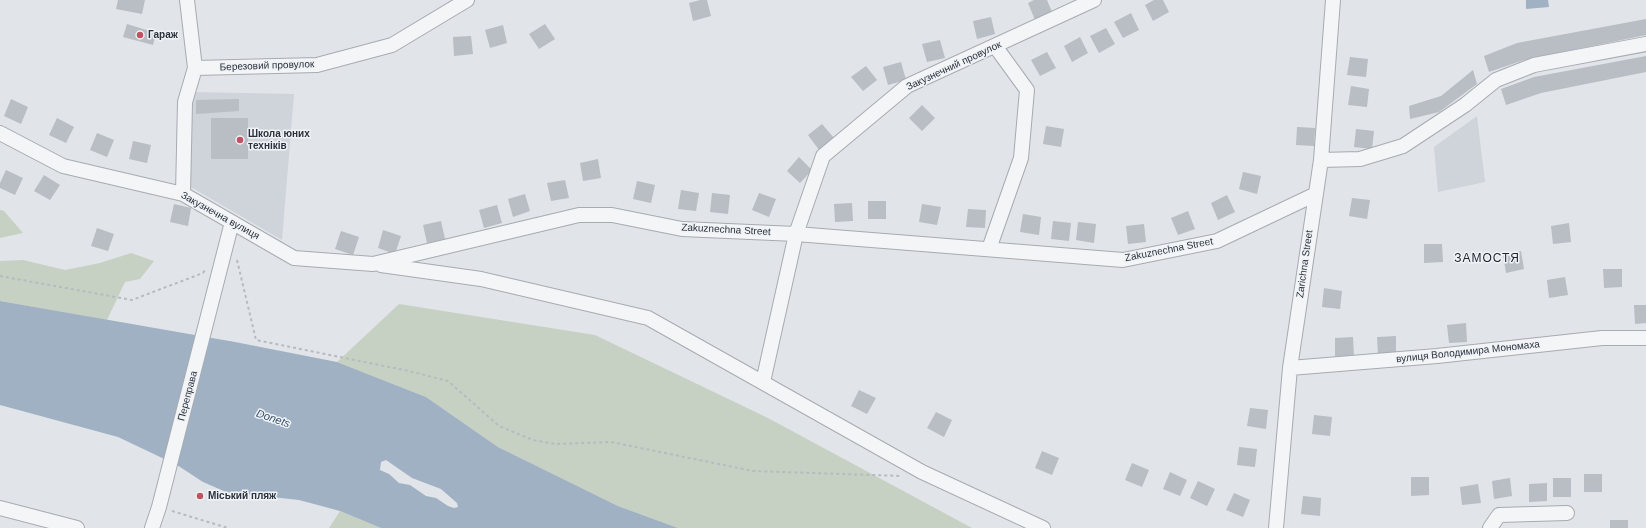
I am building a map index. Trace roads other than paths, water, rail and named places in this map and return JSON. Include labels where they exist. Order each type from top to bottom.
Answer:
[{"type":"street","points":[[183,194],[185,102],[195,68],[187,0]]},
{"type":"street","name":"Березовий провулок","points":[[195,68],[317,65],[392,44],[467,0]]},
{"type":"street","name":"Закузнечний провулок","points":[[763,382],[796,234],[823,156],[907,86],[1094,0]]},
{"type":"street","name":"Zarichna Street","points":[[1276,528],[1290,368],[1321,160],[1333,0]]},
{"type":"street","points":[[1321,160],[1360,159],[1403,146],[1465,105],[1496,80],[1534,65],[1646,44]]},
{"type":"street","points":[[989,249],[1021,158],[1027,90],[995,46]]},
{"type":"street","name":"Закузнечна вулиця","points":[[0,133],[64,166],[183,194],[294,258],[373,264]]},
{"type":"street","name":"Zakuznechna Street","points":[[373,264],[580,215],[612,215],[682,229],[796,234],[1123,260],[1217,241],[1316,194]]},
{"type":"street","name":"Переправа","points":[[152,528],[159,507],[200,351],[232,222]]},
{"type":"street","points":[[373,264],[481,279],[648,318],[922,472],[1043,528]]},
{"type":"street","name":"вулиця Володимира Мономаха","points":[[1290,368],[1437,356],[1602,338],[1646,338]]},
{"type":"street","points":[[0,508],[77,528]]},
{"type":"street","points":[[1490,528],[1499,515],[1567,513]]},
{"type":"water","points":[[1526,0],[1548,0],[1549,7],[1526,9]]},
{"type":"water","name":"Donets","points":[[0,301],[235,342],[337,362],[426,397],[498,447],[618,506],[678,528],[381,528],[340,511],[299,500],[226,492],[203,482],[177,465],[118,437],[0,405]],"holes":[[[386,460],[412,478],[441,489],[457,503],[458,507],[454,508],[448,506],[436,498],[426,496],[410,485],[399,483],[389,474],[380,470],[381,462]]]},
{"type":"place","name":"Гараж","points":[[140,35]]},
{"type":"place","name":"Школа юних техніків","points":[[240,140]]},
{"type":"place","name":"Міський пляж","points":[[200,496]]},
{"type":"district","name":"ЗАМОСТЯ","points":[[1487,259]]}]
